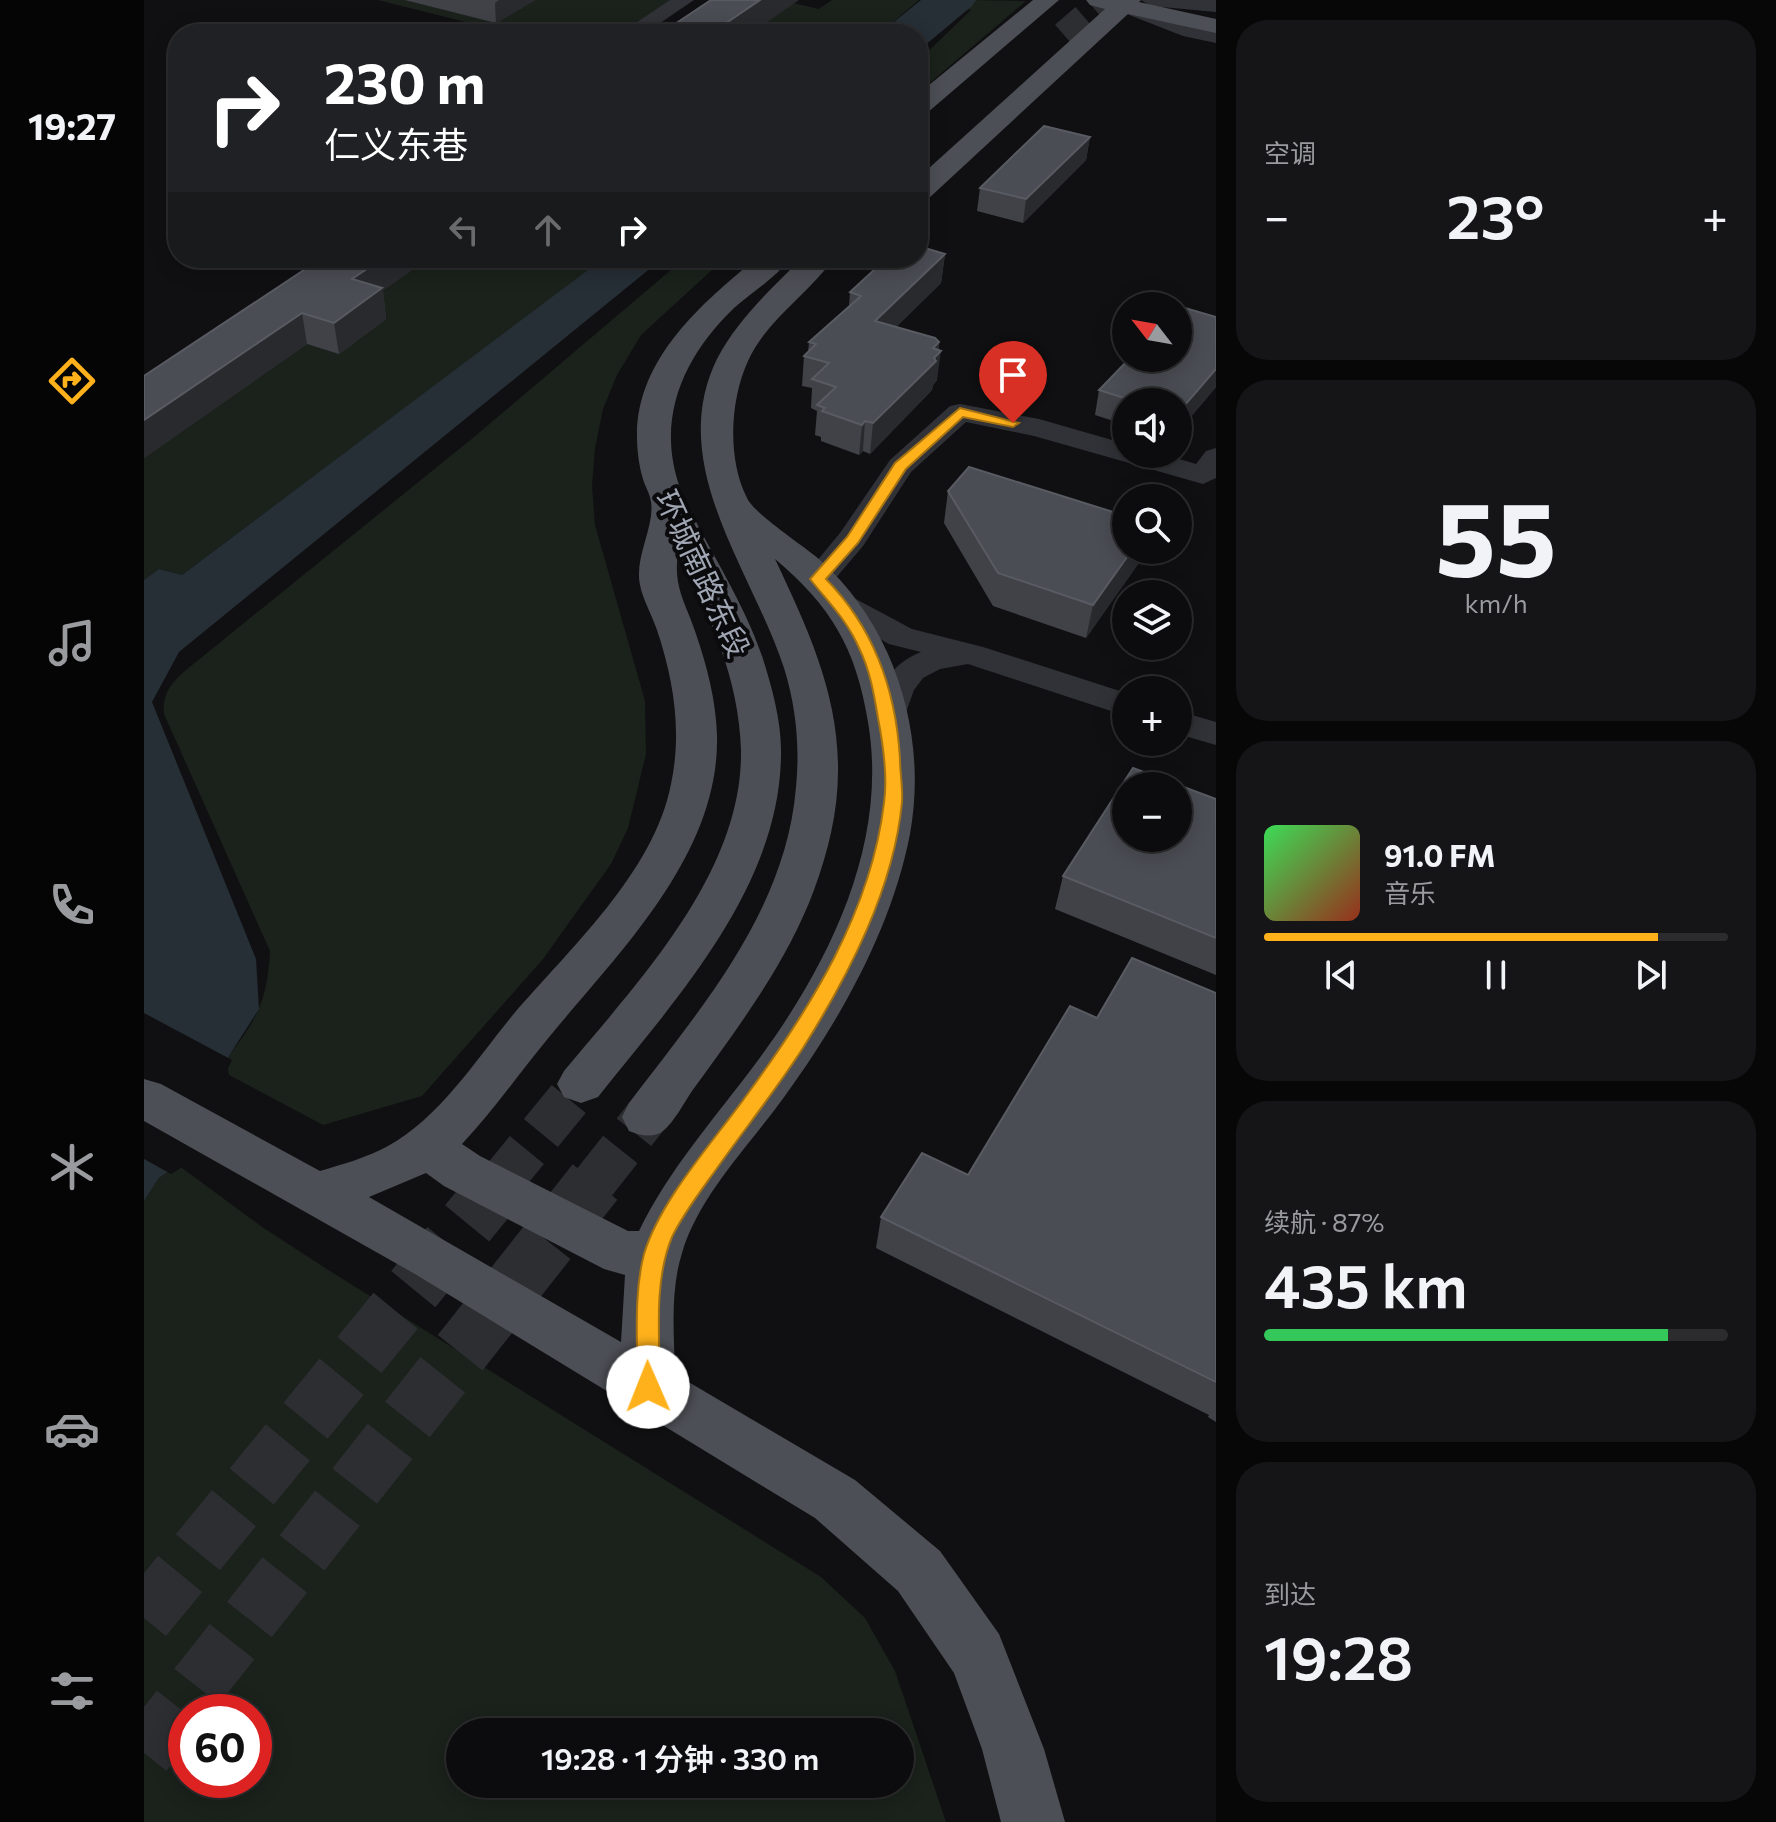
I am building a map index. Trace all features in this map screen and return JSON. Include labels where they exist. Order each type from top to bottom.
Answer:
[{"type":"main road","points":[[928,113],[1047,0]]},
{"type":"main road","points":[[1121,1],[1216,17]]},
{"type":"main road","points":[[1121,1],[1216,26]]},
{"type":"main road","points":[[928,184],[1121,1]]},
{"type":"main road","points":[[928,114],[1052,32],[928,154]]},
{"type":"main road","name":"环城南路东段","points":[[581,1084],[697,939],[734,870],[751,822],[761,765],[748,669],[729,617],[669,501],[657,460],[654,433],[657,400],[667,371],[683,344],[704,319],[767,273],[789,268]]},
{"type":"main road","name":"环城南路东段","points":[[646,1117],[747,978],[781,917],[803,861],[815,807],[817,746],[805,672],[721,472],[718,427],[725,377],[744,339],[767,273]]},
{"type":"main road","points":[[315,1193],[392,1170],[429,1143],[463,1109],[624,914],[658,865],[678,826],[697,750],[695,717],[685,665],[672,619],[657,583],[669,501]]},
{"type":"main road","points":[[648,1387],[647,1325],[655,1254],[665,1230],[796,1043],[835,975],[863,916],[881,860],[893,801],[888,721],[868,648],[830,592],[734,508]]},
{"type":"main road","points":[[144,1098],[433,1258],[835,1499],[919,1571],[978,1655],[1013,1749],[1033,1822]]},
{"type":"main road","points":[[429,1143],[435,1152],[462,1171],[622,1253],[655,1254]]},
{"type":"street","points":[[646,24],[684,0]]},
{"type":"street","points":[[1151,0],[1216,6]]},
{"type":"street","points":[[1121,1],[1190,32],[1216,37]]},
{"type":"street","points":[[1112,449],[1039,428],[960,412],[900,466],[852,539],[830,592],[901,637],[971,654],[1112,700]]},
{"type":"street","points":[[1179,468],[1203,475],[1216,457]]},
{"type":"street","points":[[888,721],[893,695],[903,677],[916,665],[932,658],[971,654]]},
{"type":"street","points":[[1192,726],[1216,734]]},
{"type":"shaded area","points":[[378,0],[671,0],[634,24],[473,24]]},
{"type":"shaded area","points":[[832,0],[919,0],[891,24],[763,24],[793,3],[819,9]]},
{"type":"shaded area","points":[[921,0],[976,0],[928,43],[928,24],[891,24]]},
{"type":"shaded area","points":[[964,0],[1026,1],[928,84],[928,51],[971,10],[963,8]]},
{"type":"shaded area","points":[[416,268],[592,268],[182,575],[159,569],[144,580],[144,458],[307,344],[339,353],[356,310]]},
{"type":"shaded area","points":[[591,268],[651,268],[179,652],[152,702],[256,959],[259,1009],[227,1059],[178,1165],[159,1178],[144,1201],[144,580],[159,569],[182,575]]},
{"type":"shaded area","points":[[673,268],[714,268],[641,335],[617,375],[603,409],[595,448],[592,485],[595,525],[645,701],[646,754],[628,828],[611,864],[543,959],[422,1096],[323,1125],[229,1075],[226,1059],[253,1021],[263,997],[270,951],[164,714],[166,695],[186,670],[474,437]]},
{"type":"shaded area","points":[[178,1165],[262,1227],[333,1273],[821,1577],[865,1618],[895,1671],[911,1718],[446,1718],[446,1798],[914,1798],[914,1727],[946,1822],[144,1822],[144,1201],[159,1178]]},
{"type":"pier","points":[[144,1013],[232,1060],[181,1168],[171,1174],[144,1159]]},
{"type":"building","points":[[711,0],[760,0],[725,24],[675,24]]},
{"type":"building","points":[[1044,126],[1090,137],[1026,199],[980,188]]},
{"type":"building","points":[[928,249],[945,254],[875,321],[935,338],[939,342],[933,348],[941,351],[934,358],[936,361],[873,423],[865,421],[862,425],[822,411],[825,408],[817,405],[836,387],[812,379],[829,363],[804,356],[816,344],[809,342],[861,296],[850,292],[876,268],[928,268]]},
{"type":"building","points":[[307,268],[368,268],[352,279],[382,288],[334,323],[302,313],[144,420],[144,376]]},
{"type":"building","points":[[1192,310],[1216,317],[1216,369],[1192,397],[1192,388],[1112,388],[1112,394],[1099,390],[1116,372],[1192,372]]},
{"type":"building","points":[[969,467],[1112,512],[1112,564],[1122,564],[1093,605],[998,573],[948,491]]},
{"type":"building","points":[[1192,790],[1216,799],[1216,938],[1063,876],[1112,800],[1112,852],[1192,852]]},
{"type":"building","points":[[1132,958],[1216,993],[1216,1382],[881,1217],[922,1153],[968,1175],[1070,1006],[1097,1018]]},
{"type":"tunnel","points":[[1064,35],[1104,0]]},
{"type":"tunnel","points":[[499,1184],[581,1084]]},
{"type":"tunnel","points":[[593,1184],[646,1117]]},
{"type":"tunnel","points":[[144,1618],[501,1182]]},
{"type":"tunnel","points":[[144,1753],[595,1182]]},
{"type":"route","points":[[648,1387],[649,1290],[655,1254],[665,1230],[796,1043],[835,975],[863,916],[881,860],[893,801],[888,721],[868,648],[843,605],[818,579],[852,539],[900,466],[960,412],[1013,423]]}]
